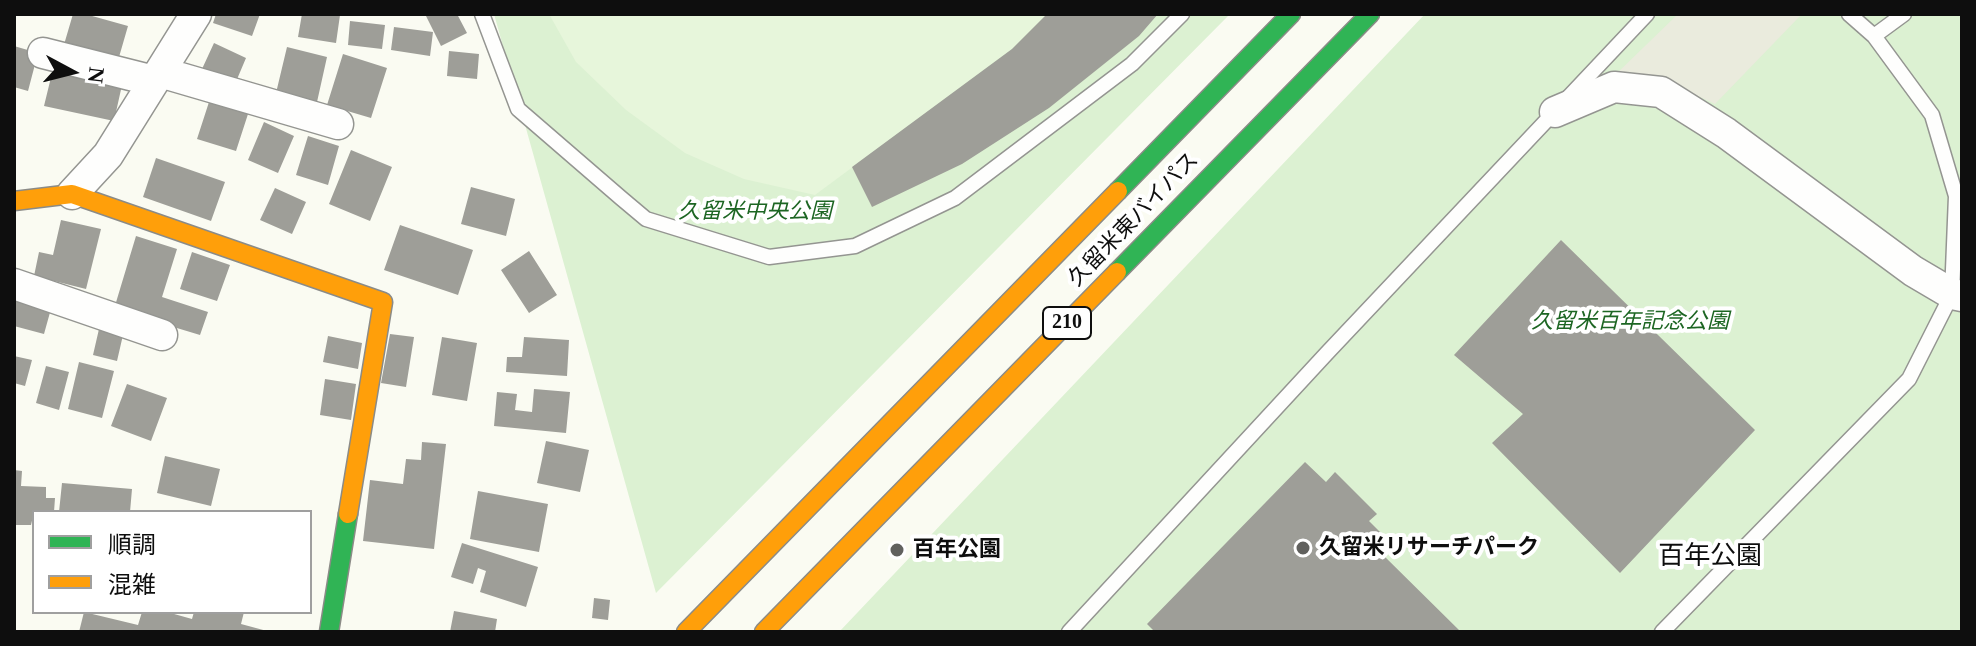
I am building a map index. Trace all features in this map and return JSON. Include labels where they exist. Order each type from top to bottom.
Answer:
[{"type":"main road","name":"久留米東バイパス","points":[[686,632],[1291,14]]},
{"type":"main road","name":"久留米東バイパス","points":[[764,632],[1370,14]]},
{"type":"main road","points":[[14,201],[72,194],[383,302],[329,632]]},
{"type":"street","points":[[72,194],[108,155],[196,14]]},
{"type":"street","points":[[43,53],[157,76],[338,124]]},
{"type":"street","points":[[1555,112],[1614,87],[1661,92],[1726,133],[1913,271],[1957,295]]},
{"type":"street","points":[[14,284],[162,335]]},
{"type":"lane","points":[[482,14],[518,109],[621,198],[646,219],[769,257],[855,246],[955,198],[1132,64],[1182,14]]},
{"type":"lane","points":[[1069,632],[1647,14]]},
{"type":"lane","points":[[1662,632],[1909,379],[1957,295],[1956,196],[1932,115],[1874,36],[1849,14]]},
{"type":"lane","points":[[1874,36],[1904,14]]},
{"type":"green space","name":"久留米中央公園","points":[[494,14],[1230,14],[656,593]]},
{"type":"green space","points":[[549,14],[1047,14],[1012,49],[815,195],[744,179],[685,153],[626,110],[576,62]]},
{"type":"green space","name":"久留米百年記念公園","points":[[1425,14],[1962,14],[1962,632],[839,632]]},
{"type":"shaded area","points":[[1678,14],[1802,14],[1715,104],[1664,80],[1613,77]]},
{"type":"building","points":[[73,14],[85,14],[128,26],[117,64],[63,48]]},
{"type":"building","points":[[216,14],[260,14],[252,36],[213,23]]},
{"type":"building","points":[[302,14],[340,15],[336,43],[298,37]]},
{"type":"building","points":[[425,14],[457,14],[467,33],[441,46]]},
{"type":"building","points":[[1047,14],[1158,14],[1139,36],[1049,108],[962,164],[872,207],[852,167],[1012,49]]},
{"type":"building","points":[[350,21],[385,25],[382,49],[348,45]]},
{"type":"building","points":[[394,27],[433,32],[430,56],[391,50]]},
{"type":"building","points":[[214,43],[246,58],[235,84],[202,69]]},
{"type":"building","points":[[14,46],[38,53],[28,91],[14,87]]},
{"type":"building","points":[[287,47],[327,57],[317,102],[276,93]]},
{"type":"building","points":[[449,51],[479,54],[477,79],[447,76]]},
{"type":"building","points":[[343,54],[387,68],[371,118],[327,105]]},
{"type":"building","points":[[53,69],[122,85],[114,121],[44,106]]},
{"type":"building","points":[[209,102],[248,114],[236,151],[197,139]]},
{"type":"building","points":[[264,122],[294,136],[278,173],[248,160]]},
{"type":"building","points":[[308,136],[339,146],[328,185],[296,175]]},
{"type":"building","points":[[351,150],[392,167],[370,221],[329,204]]},
{"type":"building","points":[[156,158],[225,182],[211,221],[143,197]]},
{"type":"building","points":[[471,187],[515,199],[506,236],[461,224]]},
{"type":"building","points":[[275,188],[306,202],[292,234],[260,220]]},
{"type":"building","points":[[61,220],[101,229],[86,289],[34,276],[39,252],[53,255]]},
{"type":"building","points":[[400,225],[473,250],[458,295],[384,270]]},
{"type":"building","points":[[136,236],[177,249],[162,297],[208,312],[200,335],[114,309]]},
{"type":"building","points":[[1561,240],[1755,430],[1620,573],[1492,443],[1523,414],[1454,355]]},
{"type":"building","points":[[529,251],[557,295],[529,313],[501,270]]},
{"type":"building","points":[[192,252],[230,265],[217,301],[180,289]]},
{"type":"building","points":[[14,287],[54,298],[44,334],[14,326]]},
{"type":"building","points":[[99,329],[123,335],[117,361],[93,355]]},
{"type":"building","points":[[390,334],[414,337],[406,387],[381,383]]},
{"type":"building","points":[[328,336],[362,343],[358,369],[323,362]]},
{"type":"building","points":[[442,337],[477,343],[467,401],[432,395]]},
{"type":"building","points":[[524,337],[569,340],[567,376],[506,372],[507,357],[522,357]]},
{"type":"building","points":[[14,356],[32,360],[25,386],[14,383]]},
{"type":"building","points":[[79,362],[114,371],[102,418],[68,409]]},
{"type":"building","points":[[46,366],[69,372],[59,410],[36,403]]},
{"type":"building","points":[[325,379],[356,384],[351,420],[320,415]]},
{"type":"building","points":[[127,384],[167,398],[151,441],[111,426]]},
{"type":"building","points":[[534,389],[570,392],[566,433],[494,426],[497,392],[517,394],[515,410],[532,412]]},
{"type":"building","points":[[546,441],[589,450],[580,492],[537,483]]},
{"type":"building","points":[[422,442],[446,444],[434,549],[363,541],[370,480],[403,484],[406,459],[421,460]]},
{"type":"building","points":[[165,456],[220,469],[211,506],[157,493]]},
{"type":"building","name":"久留米リサーチパーク","points":[[1305,462],[1326,482],[1335,472],[1377,514],[1369,521],[1391,543],[1381,553],[1461,632],[1155,632],[1147,624]]},
{"type":"building","points":[[14,470],[22,471],[21,486],[46,487],[46,498],[55,498],[54,510],[32,510],[31,525],[14,525]]},
{"type":"building","points":[[62,483],[132,489],[130,510],[59,510]]},
{"type":"building","points":[[478,491],[548,504],[539,552],[470,539]]},
{"type":"building","points":[[462,543],[538,567],[526,607],[480,592],[486,571],[478,568],[473,584],[451,577]]},
{"type":"building","points":[[594,598],[610,600],[608,620],[592,618]]},
{"type":"building","points":[[454,611],[497,619],[495,632],[450,632]]},
{"type":"building","points":[[84,614],[138,625],[141,614],[174,614],[192,619],[193,614],[244,614],[241,624],[267,631],[79,632]]},
{"type":"traffic: fast","points":[[1118,191],[1291,14]]},
{"type":"traffic: fast","points":[[1117,272],[1370,14]]},
{"type":"traffic: fast","points":[[329,632],[348,514]]},
{"type":"traffic: slow","points":[[686,632],[1118,191]]},
{"type":"traffic: slow","points":[[14,201],[72,194],[383,302],[348,514]]},
{"type":"traffic: slow","points":[[764,632],[1117,272]]},
{"type":"place","name":"久留米リサーチパーク","points":[[1303,548]]},
{"type":"place","name":"百年公園","points":[[897,550]]},
{"type":"district","name":"百年公園","points":[[1710,557]]}]
